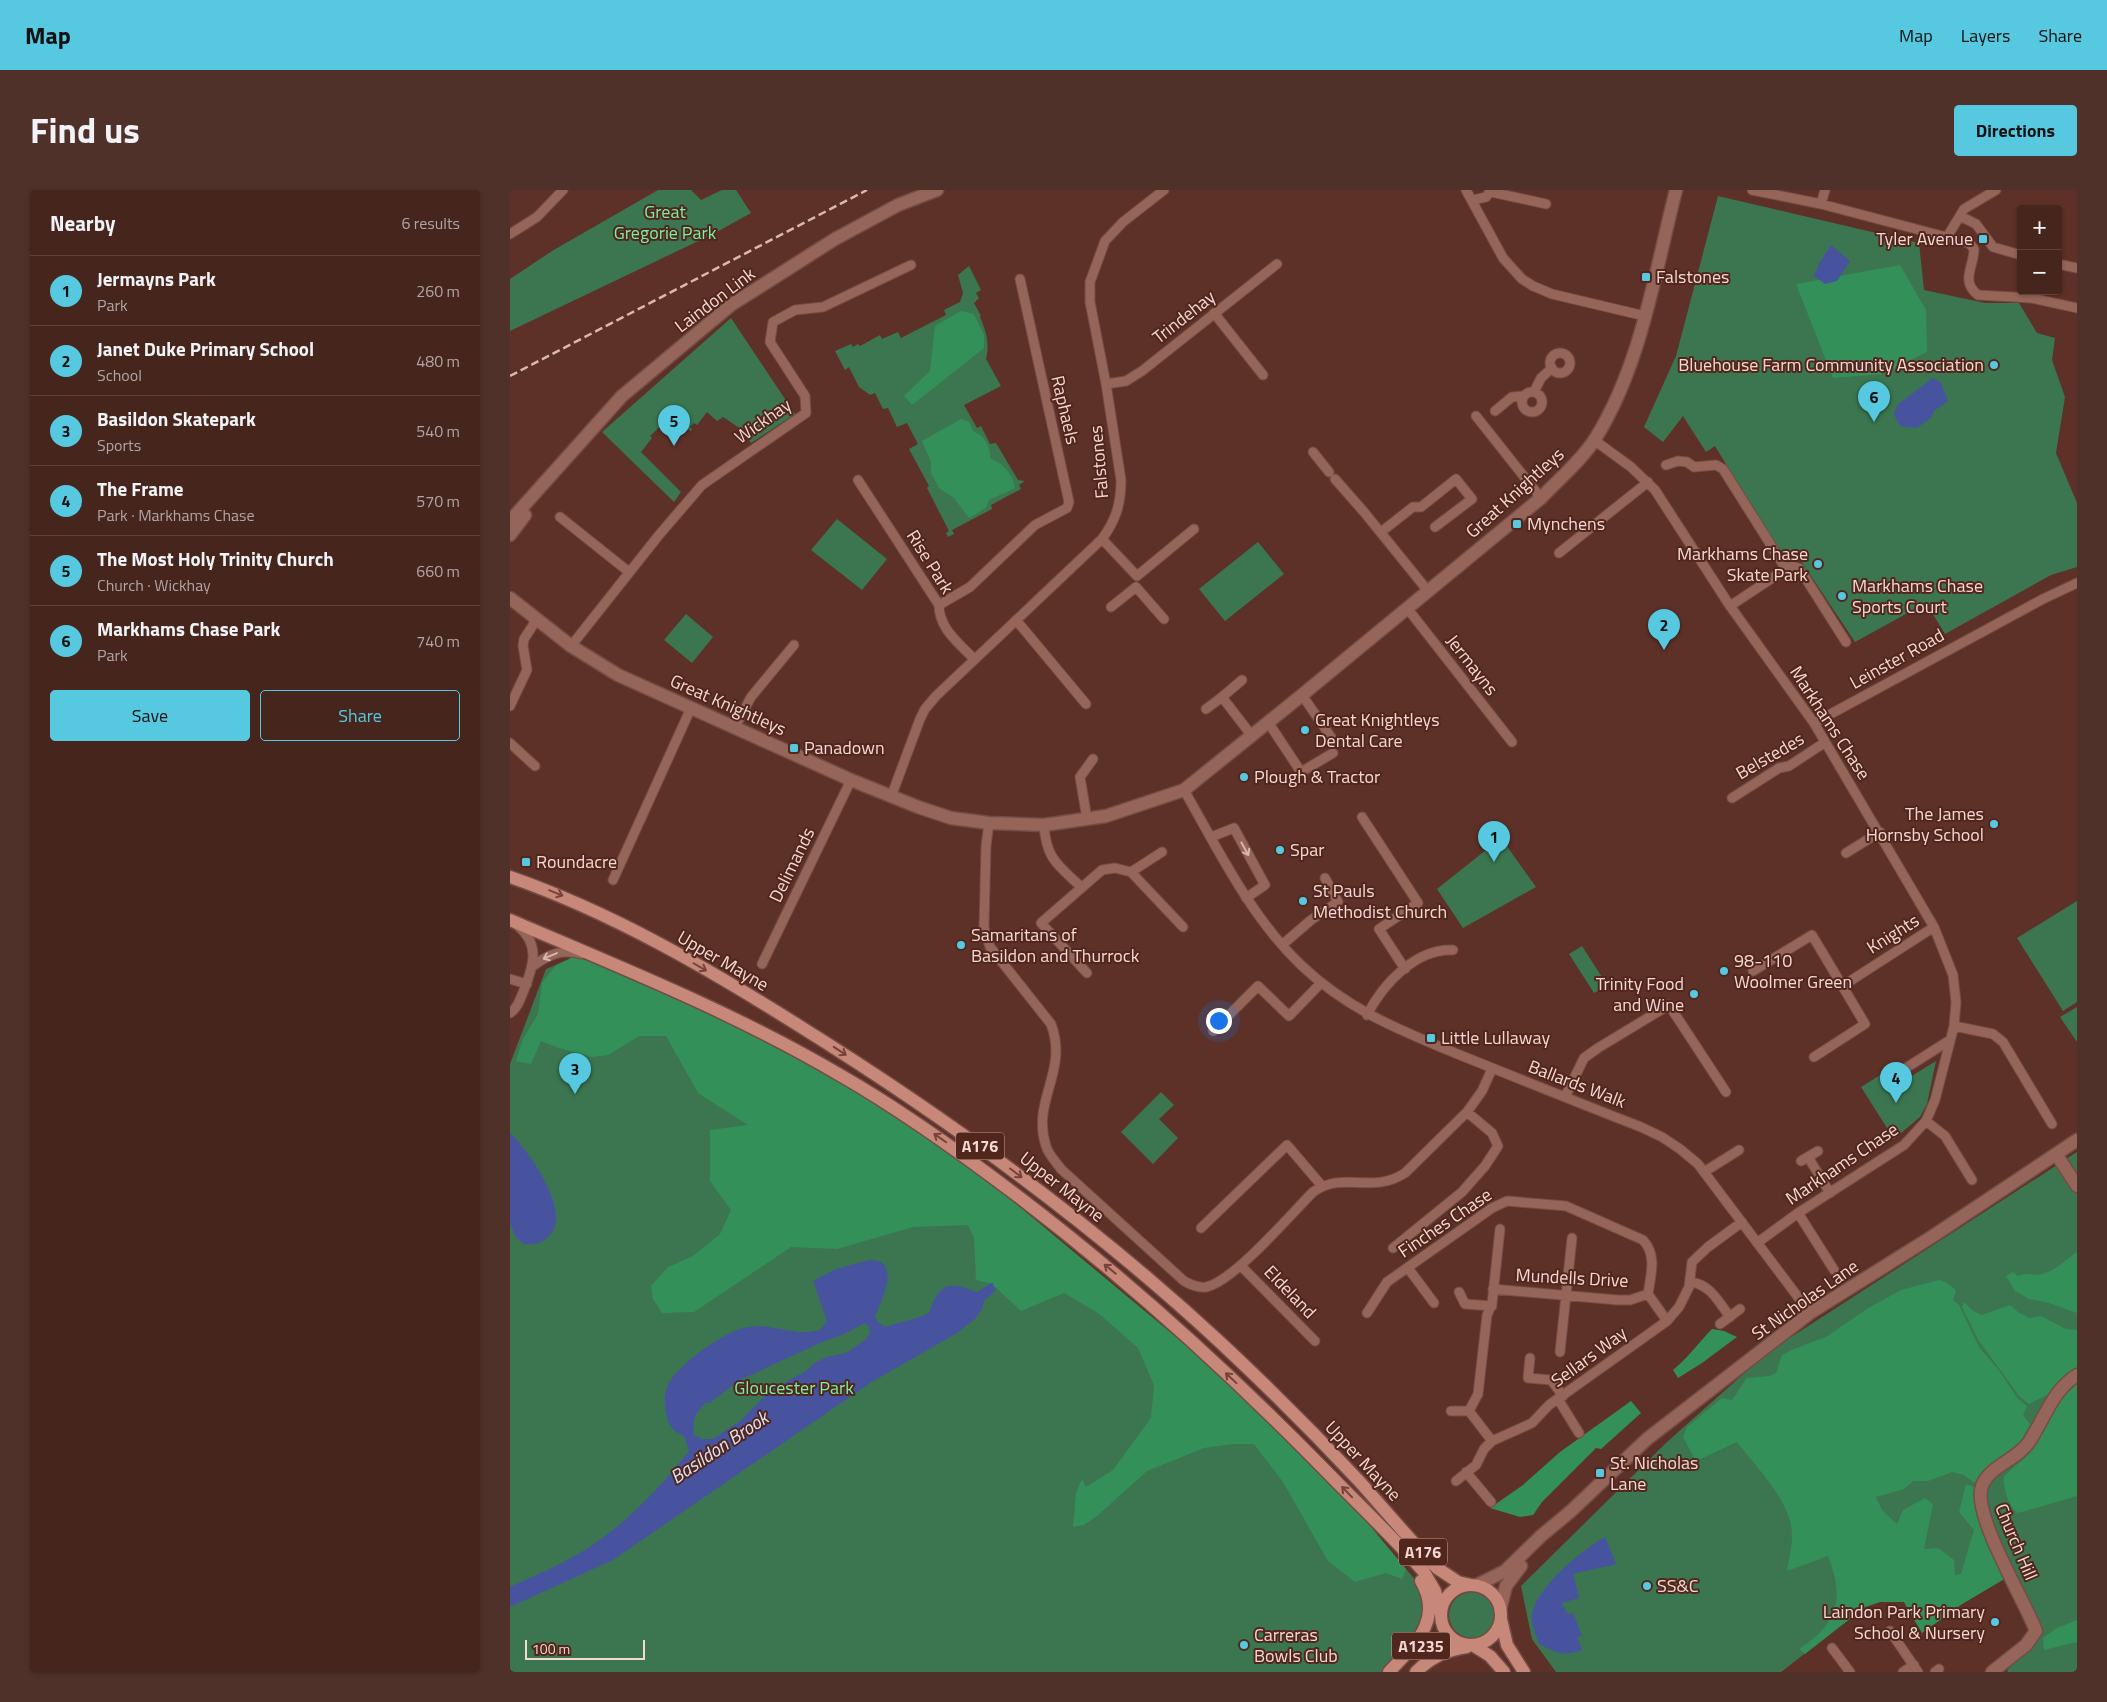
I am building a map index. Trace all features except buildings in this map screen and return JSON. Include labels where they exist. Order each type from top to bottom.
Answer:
[{"type":"main road","name":"Upper Mayne","points":[[510,876],[576,902],[692,962],[851,1058],[971,1140],[1071,1216],[1185,1311],[1326,1446],[1438,1568],[1454,1580],[1474,1585]]},
{"type":"main road","name":"Upper Mayne","points":[[510,920],[691,998],[785,1044],[839,1074],[940,1138],[1062,1231],[1134,1289],[1277,1421],[1430,1581],[1440,1612]]},
{"type":"main road","points":[[1380,1527],[1421,1581],[1427,1593],[1429,1606],[1428,1620],[1422,1633],[1391,1672]]},
{"type":"main road","name":"A176","points":[[1504,1672],[1490,1656],[1473,1646],[1460,1644],[1450,1638],[1443,1627],[1440,1612],[1443,1602],[1450,1593],[1461,1587],[1474,1585],[1490,1592],[1497,1601],[1507,1646],[1524,1672]]},
{"type":"main road","points":[[1473,1646],[1486,1642],[1495,1634],[1499,1624],[1500,1611]]},
{"type":"main road","name":"A1235","points":[[1391,1672],[1428,1637],[1437,1624],[1440,1612]]},
{"type":"main road","name":"A1235","points":[[1416,1672],[1435,1656],[1449,1650],[1473,1646]]},
{"type":"street","points":[[510,234],[538,217],[563,190]]},
{"type":"street","name":"Laindon Link","points":[[510,521],[622,396],[731,305],[836,239],[898,205],[937,190]]},
{"type":"street","name":"Falstones","points":[[891,797],[925,709],[974,659],[1102,539],[1118,511],[1121,496],[1121,480],[1106,384],[1090,302],[1090,282],[1105,241],[1111,233],[1164,190]]},
{"type":"street","points":[[1466,190],[1503,258],[1527,282],[1552,294],[1645,316]]},
{"type":"street","name":"Great Knightleys","points":[[510,598],[571,646],[618,675],[851,780],[891,797],[951,818],[989,823],[1044,825],[1087,819],[1129,809],[1184,790],[1540,498],[1594,440],[1631,363],[1645,316],[1676,190]]},
{"type":"street","points":[[1752,190],[1821,204],[1957,239],[1973,245],[1974,254],[1968,280],[1971,290],[1978,295],[2031,298],[2077,308]]},
{"type":"street","points":[[1821,204],[1825,190]]},
{"type":"street","points":[[1948,237],[1960,216],[1970,204],[1996,190]]},
{"type":"street","points":[[1473,200],[1486,197],[1491,191],[1546,204]]},
{"type":"street","points":[[1960,216],[1976,224],[1993,247],[2017,254]]},
{"type":"street","name":"Trindehay","points":[[1106,384],[1134,377],[1277,264]]},
{"type":"street","name":"Wickhay","points":[[571,646],[629,572],[702,485],[806,413],[805,396],[770,342],[773,322],[795,310],[824,307],[911,265]]},
{"type":"street","points":[[2062,265],[2077,268]]},
{"type":"street","name":"Raphaels","points":[[939,605],[970,587],[1022,536],[1035,525],[1067,508],[1069,502],[1020,279]]},
{"type":"street","points":[[1214,313],[1263,375]]},
{"type":"street","points":[[1534,392],[1541,378],[1552,368]]},
{"type":"street","points":[[1528,392],[1534,392],[1540,395],[1542,401],[1540,408],[1534,412],[1524,409],[1521,402],[1523,396],[1528,392]]},
{"type":"street","points":[[1523,396],[1512,397],[1485,416],[1540,498]]},
{"type":"street","name":"Markhams Chase","points":[[1594,440],[1648,482],[1667,505],[1730,606],[1814,723],[1824,743],[1880,832],[1934,927],[1952,975],[1955,989],[1954,1026],[1935,1100],[1926,1121],[1904,1145],[1798,1213],[1757,1243]]},
{"type":"street","points":[[1313,452],[1428,591]]},
{"type":"street","points":[[1666,465],[1678,461],[1687,462],[1694,467],[1716,465],[1723,470],[1786,570]]},
{"type":"street","points":[[1381,532],[1413,507],[1421,507],[1456,478],[1472,498],[1435,528]]},
{"type":"street","name":"Laindon Link","points":[[510,535],[547,480]]},
{"type":"street","name":"Rise Park","points":[[858,480],[939,605],[939,613],[947,631],[974,659]]},
{"type":"street","points":[[1559,553],[1648,482]]},
{"type":"street","points":[[560,517],[629,572]]},
{"type":"street","points":[[1111,607],[1136,587],[1137,576],[1194,529]]},
{"type":"street","points":[[1102,539],[1137,576]]},
{"type":"street","points":[[1730,606],[1792,566],[1799,568],[1846,642]]},
{"type":"street","name":"Leinster Road","points":[[1814,723],[2043,599],[2077,583]]},
{"type":"street","points":[[1136,587],[1164,619]]},
{"type":"street","name":"Jermayns","points":[[1407,608],[1512,742]]},
{"type":"street","points":[[510,706],[527,670],[523,646],[524,639],[537,619]]},
{"type":"street","points":[[1016,620],[1086,704]]},
{"type":"street","points":[[735,727],[751,697],[794,644]]},
{"type":"street","points":[[1206,709],[1242,680]]},
{"type":"street","points":[[1302,695],[1333,740]]},
{"type":"street","points":[[1222,697],[1252,736]]},
{"type":"street","points":[[613,880],[691,708]]},
{"type":"street","points":[[1268,722],[1301,772],[1334,753]]},
{"type":"street","name":"Belstedes","points":[[1732,798],[1779,768],[1789,766],[1824,743]]},
{"type":"street","points":[[510,744],[535,766]]},
{"type":"street","points":[[1087,819],[1080,777],[1094,759]]},
{"type":"street","name":"Delimands","points":[[762,964],[851,780]]},
{"type":"street","name":"Ballards Walk","points":[[1184,790],[1246,898],[1282,945],[1321,983],[1347,1003],[1367,1015],[1413,1037],[1662,1137],[1692,1158],[1704,1172],[1810,1313]]},
{"type":"street","points":[[1362,817],[1418,903],[1379,929],[1404,969]]},
{"type":"street","points":[[989,823],[986,846],[984,928],[990,947],[1051,1024],[1056,1036],[1057,1063],[1041,1119],[1046,1148],[1061,1169],[1184,1281],[1194,1286],[1205,1287],[1223,1280],[1241,1266],[1313,1192],[1322,1186],[1341,1182],[1380,1184],[1394,1180],[1405,1173],[1467,1112],[1482,1091],[1492,1069]]},
{"type":"street","points":[[1044,825],[1045,842],[1050,854],[1081,888]]},
{"type":"street","points":[[1211,837],[1234,828],[1265,884],[1246,898]]},
{"type":"street","points":[[1846,853],[1880,832]]},
{"type":"street","points":[[1131,872],[1162,852]]},
{"type":"street","points":[[1087,973],[1041,924],[1102,870],[1115,868],[1131,872],[1183,927]]},
{"type":"street","points":[[1282,945],[1311,920],[1338,902],[1325,878]]},
{"type":"street","points":[[510,920],[527,935],[532,948],[534,966],[517,1007],[510,1013]]},
{"type":"street","name":"Knights","points":[[1844,985],[1934,927]]},
{"type":"street","points":[[1753,971],[1812,935],[1844,985],[1865,1024],[1814,1057]]},
{"type":"street","points":[[1367,1015],[1375,999],[1404,969],[1418,959],[1436,951],[1453,950]]},
{"type":"street","points":[[534,966],[549,955],[564,952],[578,953],[603,960]]},
{"type":"street","points":[[510,979],[527,984]]},
{"type":"street","points":[[1213,1031],[1258,986],[1289,1016],[1321,983]]},
{"type":"street","points":[[1566,1097],[1584,1058],[1669,1005],[1726,1092]]},
{"type":"street","points":[[1954,1026],[1993,1034],[2003,1042],[2052,1124]]},
{"type":"street","points":[[1906,1068],[1950,1040]]},
{"type":"street","points":[[1393,1248],[1462,1192],[1485,1166],[1498,1146],[1492,1134],[1467,1112]]},
{"type":"street","points":[[1926,1121],[1945,1136],[1972,1180]]},
{"type":"street","name":"St Nicholas Lane","points":[[1474,1585],[1505,1571],[1647,1439],[1810,1313],[1933,1236],[2077,1140]]},
{"type":"street","points":[[1201,1228],[1287,1145],[1322,1186]]},
{"type":"street","points":[[1704,1172],[1740,1150]]},
{"type":"street","points":[[1818,1151],[1805,1159],[1830,1193]]},
{"type":"street","points":[[2056,1154],[2077,1186]]},
{"type":"street","name":"Finches Chase","points":[[1367,1313],[1387,1282],[1492,1208],[1507,1201],[1544,1203],[1573,1208],[1643,1240],[1648,1246],[1652,1260],[1648,1294]]},
{"type":"street","points":[[1798,1213],[1834,1270]]},
{"type":"street","name":"Sellars Way","points":[[1492,1441],[1532,1423],[1560,1398],[1668,1322],[1684,1298],[1690,1282],[1690,1268],[1697,1256],[1742,1222]]},
{"type":"street","points":[[1469,1411],[1478,1394],[1487,1315],[1492,1306],[1500,1229]]},
{"type":"street","points":[[1560,1352],[1572,1238]]},
{"type":"street","name":"Eldeland","points":[[1241,1266],[1315,1341]]},
{"type":"street","points":[[1408,1268],[1434,1303]]},
{"type":"street","points":[[1690,1282],[1699,1282],[1709,1288],[1730,1317]]},
{"type":"street","name":"Mundells Drive","points":[[1493,1289],[1618,1300],[1630,1300],[1648,1294]]},
{"type":"street","points":[[1459,1292],[1465,1304],[1492,1306]]},
{"type":"street","points":[[1648,1294],[1668,1322]]},
{"type":"street","points":[[1720,1324],[1740,1309]]},
{"type":"street","points":[[1530,1358],[1528,1378],[1551,1380],[1579,1433]]},
{"type":"street","name":"Church Hill","points":[[1992,1672],[2026,1645],[2036,1631],[1999,1553],[1984,1513],[1980,1498],[1982,1485],[1991,1473],[2016,1455],[2028,1443],[2052,1400],[2067,1381],[2077,1375]]},
{"type":"street","points":[[1451,1411],[1469,1411]]},
{"type":"street","points":[[1456,1480],[1476,1465],[1484,1449],[1492,1441],[1469,1411]]},
{"type":"street","points":[[1466,1472],[1491,1502]]},
{"type":"street","name":"St Nicholas Lane","points":[[1500,1611],[1504,1591],[1510,1579],[1549,1538],[1571,1511]]},
{"type":"street","points":[[1890,1630],[1916,1669],[1903,1672]]},
{"type":"street","points":[[1832,1648],[1850,1672]]},
{"type":"green space","name":"Great Gregorie Park","points":[[658,190],[691,190],[701,200],[722,190],[736,190],[751,213],[713,234],[510,331],[510,279],[552,251]]},
{"type":"green space","points":[[1718,196],[1919,243],[1924,290],[1985,303],[2019,303],[2037,333],[2055,338],[2052,360],[2065,397],[2056,453],[2077,503],[2077,567],[2051,575],[1945,634],[1926,603],[1855,642],[1801,561],[1783,558],[1715,446],[1706,452],[1683,416],[1663,442],[1644,427],[1676,356]]},
{"type":"green space","points":[[1900,265],[1926,310],[1927,352],[1881,374],[1833,378],[1796,284]]},
{"type":"green space","points":[[969,266],[981,290],[976,293],[979,298],[974,303],[981,316],[987,338],[986,359],[1001,386],[964,405],[977,428],[981,426],[990,444],[996,443],[1018,480],[1025,481],[1019,485],[1021,489],[991,505],[992,509],[952,530],[954,534],[948,537],[946,533],[949,531],[927,488],[929,486],[909,449],[918,444],[907,423],[897,427],[888,408],[883,409],[875,393],[870,395],[859,387],[849,367],[845,370],[835,351],[851,344],[853,347],[858,344],[860,346],[880,335],[882,339],[898,332],[901,338],[946,315],[944,310],[960,302],[963,293],[958,275]]},
{"type":"green space","points":[[961,311],[974,314],[984,335],[984,348],[912,405],[904,396],[930,371],[935,326]]},
{"type":"green space","points":[[731,318],[795,414],[751,443],[741,429],[723,417],[717,421],[707,412],[697,425],[694,423],[690,427],[691,431],[688,429],[684,433],[669,418],[650,436],[652,438],[641,452],[681,492],[674,502],[602,432]]},
{"type":"green space","points":[[961,419],[969,422],[973,431],[983,438],[989,450],[990,458],[1007,470],[1015,488],[989,500],[986,508],[969,518],[954,498],[939,488],[931,473],[931,462],[922,441]]},
{"type":"green space","points":[[837,519],[887,559],[862,590],[811,550]]},
{"type":"green space","points":[[1258,542],[1284,574],[1225,621],[1199,589]]},
{"type":"green space","points":[[686,614],[713,637],[692,663],[664,640]]},
{"type":"green space","points":[[1501,838],[1536,887],[1463,928],[1437,889]]},
{"type":"green space","points":[[2077,901],[2077,1002],[2063,1011],[2017,938]]},
{"type":"green space","points":[[1582,946],[1607,985],[1594,993],[1569,954]]},
{"type":"green space","points":[[575,956],[688,1000],[833,1074],[967,1163],[1200,1357],[1287,1438],[1352,1504],[1406,1569],[1402,1579],[1386,1573],[1355,1582],[1328,1561],[1283,1482],[1254,1444],[1233,1444],[1204,1448],[1147,1471],[1097,1516],[1084,1525],[1073,1527],[1076,1493],[1082,1479],[1086,1487],[1113,1470],[1151,1418],[1154,1385],[1138,1348],[1098,1313],[1064,1293],[1021,1311],[992,1284],[976,1280],[974,1238],[968,1225],[913,1227],[837,1249],[791,1247],[694,1312],[662,1313],[653,1299],[651,1286],[668,1267],[693,1256],[720,1234],[731,1210],[710,1181],[710,1130],[748,1125],[698,1093],[666,1036],[639,1036],[608,1055],[592,1057],[541,1041],[531,1064],[516,1061],[523,1039],[538,1014],[542,983],[556,965]]},
{"type":"green space","name":"Gloucester Park","points":[[571,959],[778,1043],[1406,1569],[1418,1584],[1423,1598],[1424,1612],[1414,1636],[1381,1672],[510,1672],[510,1064],[546,969]]},
{"type":"green space","points":[[2077,1007],[2077,1042],[2060,1017]]},
{"type":"green space","points":[[1936,1061],[1927,1104],[1920,1117],[1894,1139],[1861,1087],[1896,1065],[1905,1080]]},
{"type":"green space","points":[[1161,1092],[1174,1105],[1159,1119],[1178,1138],[1153,1164],[1121,1132]]},
{"type":"green space","points":[[2077,1152],[2077,1672],[2008,1672],[2007,1670],[2033,1645],[2042,1630],[2006,1578],[1962,1604],[1922,1633],[1904,1602],[1880,1602],[1865,1607],[1781,1672],[1556,1672],[1532,1639],[1521,1586],[1667,1442],[1768,1352]]},
{"type":"green space","points":[[2077,1252],[2077,1313],[2049,1303],[2029,1299],[2015,1291],[2006,1276],[2013,1272],[2018,1276],[2026,1274],[2039,1275],[2056,1268]]},
{"type":"green space","points":[[1939,1280],[1946,1282],[1956,1290],[1953,1300],[1959,1305],[1979,1347],[1998,1369],[2018,1399],[2027,1406],[2023,1415],[2030,1424],[2018,1447],[1979,1482],[1973,1482],[1964,1475],[1952,1472],[1928,1481],[1913,1481],[1904,1489],[1876,1497],[1882,1510],[1897,1524],[1903,1510],[1925,1498],[1933,1504],[1924,1549],[1938,1548],[1954,1560],[1955,1575],[1961,1574],[1974,1530],[1959,1512],[1966,1484],[1976,1488],[2006,1578],[1962,1604],[1922,1633],[1904,1602],[1880,1602],[1865,1607],[1805,1654],[1799,1649],[1822,1630],[1835,1609],[1836,1585],[1828,1556],[1787,1571],[1792,1540],[1791,1524],[1780,1498],[1763,1474],[1737,1442],[1696,1461],[1683,1437],[1687,1427],[1722,1398],[1732,1400],[1747,1378],[1770,1376],[1776,1373],[1782,1355],[1826,1337],[1870,1307],[1901,1290]]},
{"type":"green space","points":[[1964,1302],[1973,1311],[1982,1315],[2010,1305],[2029,1318],[2041,1316],[2066,1329],[2077,1330],[2077,1371],[2049,1394],[2029,1404],[2020,1397],[1979,1341],[1962,1307]]},
{"type":"green space","points":[[1712,1329],[1724,1331],[1737,1337],[1678,1378],[1673,1370]]},
{"type":"green space","points":[[2077,1381],[2077,1496],[2018,1513],[2011,1506],[2007,1496],[2004,1476],[2030,1453],[2047,1424],[2055,1403]]},
{"type":"green space","points":[[1631,1401],[1641,1413],[1601,1449],[1596,1448],[1542,1502],[1533,1515],[1520,1517],[1490,1508],[1523,1485],[1560,1452]]},
{"type":"green space","points":[[1477,1592],[1489,1598],[1494,1606],[1494,1624],[1489,1632],[1481,1637],[1467,1638],[1455,1632],[1450,1624],[1449,1610],[1455,1598],[1463,1593]]},
{"type":"green space","points":[[2077,1620],[2077,1642],[2044,1650],[2043,1638],[2057,1628]]},
{"type":"water","points":[[1831,245],[1850,261],[1837,281],[1825,284],[1814,276]]},
{"type":"water","points":[[1933,378],[1941,383],[1948,401],[1934,411],[1932,417],[1917,428],[1900,426],[1894,415],[1897,405]]},
{"type":"water","points":[[510,1133],[537,1168],[553,1199],[556,1214],[555,1227],[548,1237],[537,1244],[523,1244],[515,1236],[510,1223]]},
{"type":"water","points":[[869,1260],[880,1262],[885,1266],[888,1274],[887,1283],[875,1317],[885,1327],[929,1313],[937,1295],[947,1286],[960,1286],[978,1293],[992,1284],[996,1290],[984,1301],[982,1309],[975,1319],[957,1333],[870,1383],[613,1560],[510,1607],[510,1587],[574,1556],[613,1530],[653,1493],[689,1451],[684,1436],[672,1428],[665,1404],[667,1387],[680,1369],[702,1350],[727,1335],[748,1327],[757,1326],[801,1332],[820,1330],[827,1321],[813,1281],[836,1269]],"holes":[[[865,1323],[869,1327],[870,1333],[865,1340],[846,1353],[827,1357],[816,1362],[806,1371],[768,1393],[740,1421],[713,1439],[702,1439],[694,1435],[694,1421],[705,1403],[710,1403],[738,1381]]]},
{"type":"water","points":[[1605,1537],[1616,1564],[1573,1574],[1579,1598],[1562,1603],[1568,1615],[1573,1613],[1582,1636],[1577,1637],[1582,1650],[1565,1654],[1550,1650],[1539,1644],[1532,1621],[1533,1610],[1539,1597],[1571,1562]]},
{"type":"waterway","name":"Basildon Brook","points":[[976,1294],[992,1284]]},
{"type":"railway","points":[[510,376],[867,190]]},
{"type":"place","name":"Tyler Avenue","points":[[1983,239]]},
{"type":"place","name":"Falstones","points":[[1646,277]]},
{"type":"place","name":"Bluehouse Farm Community Association","points":[[1994,365]]},
{"type":"place","name":"Markhams Chase Park","points":[[1874,422]]},
{"type":"place","name":"The Most Holy Trinity Church","points":[[674,446]]},
{"type":"place","name":"Mynchens","points":[[1517,524]]},
{"type":"place","name":"Markhams Chase Skate Park","points":[[1818,564]]},
{"type":"place","name":"Markhams Chase Sports Court","points":[[1842,596]]},
{"type":"place","name":"Janet Duke Primary School","points":[[1664,650]]},
{"type":"place","name":"Great Knightleys Dental Care","points":[[1305,730]]},
{"type":"place","name":"Panadown","points":[[794,748]]},
{"type":"place","name":"Plough & Tractor","points":[[1244,777]]},
{"type":"place","name":"The James Hornsby School","points":[[1994,824]]},
{"type":"place","name":"Spar","points":[[1280,850]]},
{"type":"place","name":"Roundacre","points":[[526,862]]},
{"type":"place","name":"Jermayns Park","points":[[1494,862]]},
{"type":"place","name":"St Pauls Methodist Church","points":[[1303,901]]},
{"type":"place","name":"Samaritans of Basildon and Thurrock","points":[[961,945]]},
{"type":"place","name":"98-110 Woolmer Green","points":[[1724,971]]},
{"type":"place","name":"Trinity Food and Wine","points":[[1694,994]]},
{"type":"place","name":"Little Lullaway","points":[[1431,1038]]},
{"type":"place","name":"Basildon Skatepark","points":[[575,1094]]},
{"type":"place","name":"The Frame","points":[[1896,1103]]},
{"type":"place","name":"St. Nicholas Lane","points":[[1600,1473]]},
{"type":"place","name":"SS&C","points":[[1647,1586]]},
{"type":"place","name":"Laindon Park Primary School & Nursery","points":[[1995,1622]]},
{"type":"place","name":"Carreras Bowls Club","points":[[1244,1645]]}]
